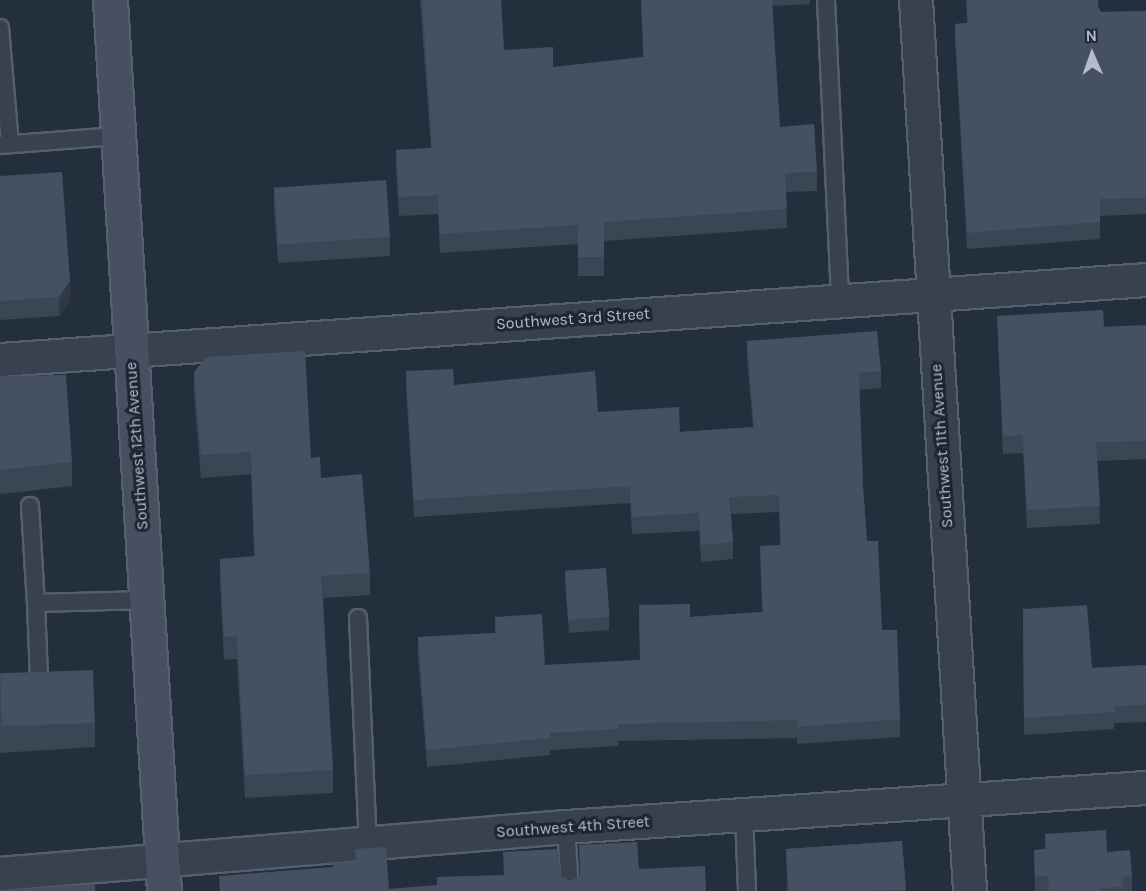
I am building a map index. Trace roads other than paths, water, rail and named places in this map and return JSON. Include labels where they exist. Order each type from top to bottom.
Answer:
[{"type":"main road","name":"Southwest 12th Avenue","points":[[110,0],[163,875]]},
{"type":"street","name":"Southwest 11th Avenue","points":[[916,0],[970,891]]},
{"type":"street","name":"Southwest 3rd Street","points":[[0,360],[131,349],[1146,280]]},
{"type":"street","name":"Southwest 4th Street","points":[[0,874],[163,875],[368,843],[566,827],[1146,788]]},
{"type":"lane","points":[[826,0],[840,301]]},
{"type":"lane","points":[[0,28],[5,144],[118,136]]},
{"type":"lane","points":[[30,506],[39,678]]},
{"type":"lane","points":[[36,603],[147,600]]},
{"type":"lane","points":[[358,618],[368,843]]},
{"type":"lane","points":[[744,815],[747,891]]},
{"type":"lane","points":[[566,827],[570,891]]}]
